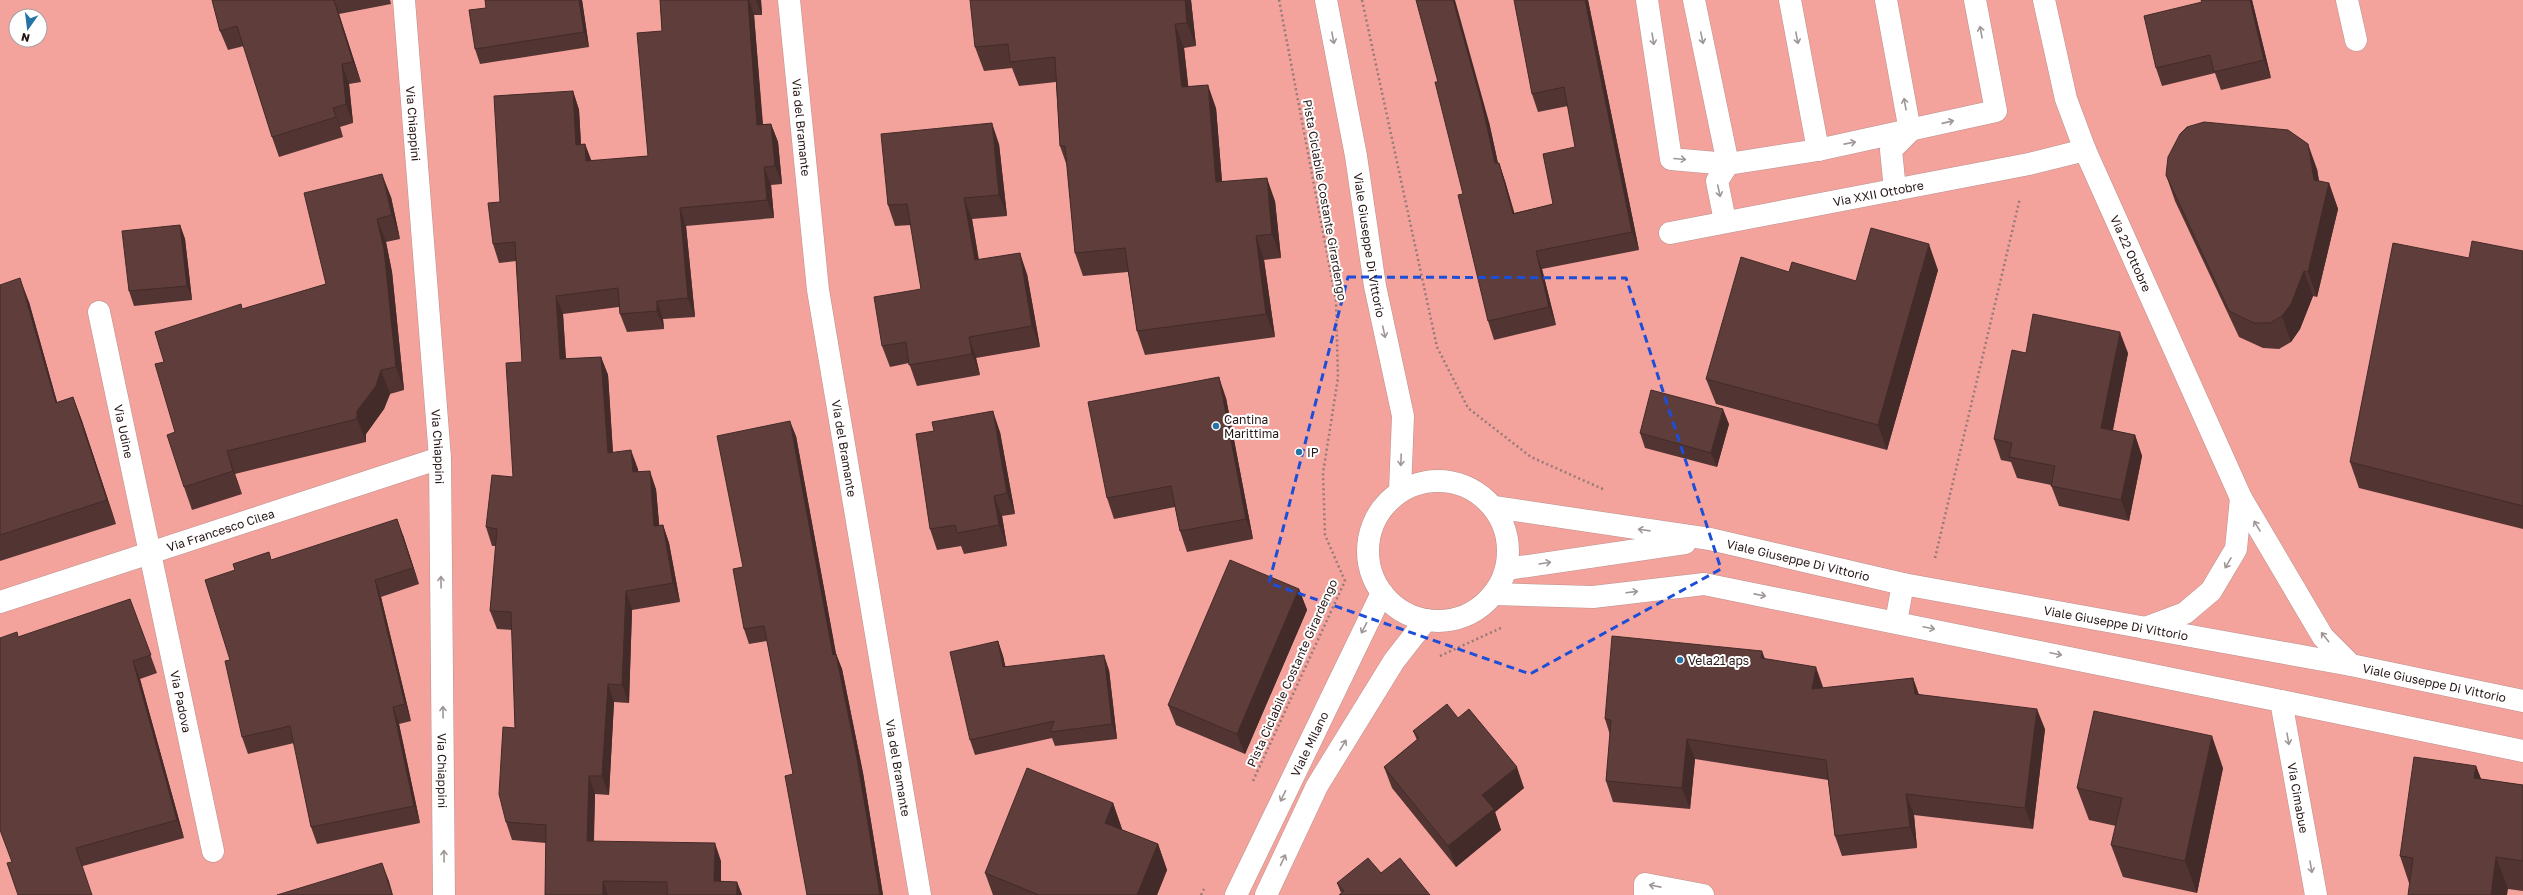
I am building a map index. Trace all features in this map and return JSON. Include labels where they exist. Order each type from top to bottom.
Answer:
[{"type":"street","name":"Via Chiappini","points":[[404,0],[440,458],[444,895]]},
{"type":"street","name":"Via del Bramante","points":[[788,0],[818,290],[920,895]]},
{"type":"street","name":"Viale Giuseppe Di Vittorio","points":[[1326,0],[1356,156],[1374,286],[1403,416],[1400,491]]},
{"type":"street","points":[[1647,0],[1671,159],[1728,164],[1818,150],[1910,132],[1996,111],[1975,0]]},
{"type":"street","points":[[1694,0],[1728,164],[1717,181],[1725,221]]},
{"type":"street","points":[[1790,0],[1818,150]]},
{"type":"street","points":[[1886,0],[1910,132]]},
{"type":"street","name":"Via 22 Ottobre","points":[[2044,0],[2066,99],[2085,150],[2241,498],[2323,637],[2351,665]]},
{"type":"street","points":[[2347,0],[2356,40]]},
{"type":"street","points":[[1895,190],[1891,150],[1910,132]]},
{"type":"street","name":"Via XXII Ottobre","points":[[1670,233],[1725,221],[2028,164],[2085,150]]},
{"type":"street","name":"Via Udine","points":[[99,312],[149,552]]},
{"type":"street","name":"Via Francesco Cilea","points":[[0,602],[440,458]]},
{"type":"street","points":[[1440,480],[1460,484],[1473,490],[1494,507],[1505,526],[1509,548],[1507,569],[1494,594],[1481,607],[1464,616],[1446,621],[1426,620],[1410,615],[1394,606],[1382,593],[1371,573],[1367,550],[1371,527],[1382,507],[1400,491],[1419,483],[1440,480]]},
{"type":"street","points":[[2144,628],[2185,613],[2211,591],[2236,549],[2241,498]]},
{"type":"street","name":"Viale Giuseppe Di Vittorio","points":[[1494,507],[1710,539],[1903,584],[2351,665],[2523,701]]},
{"type":"street","name":"Viale Giuseppe Di Vittorio","points":[[1507,569],[1710,539]]},
{"type":"street","name":"Via Padova","points":[[149,552],[213,852]]},
{"type":"street","points":[[1494,594],[1593,597],[1704,584],[2523,750]]},
{"type":"street","points":[[1896,622],[1903,584]]},
{"type":"street","name":"Viale Milano","points":[[1236,895],[1382,593]]},
{"type":"street","points":[[1266,895],[1317,786],[1394,661],[1426,620]]},
{"type":"street","name":"Via Cimabue","points":[[2281,701],[2316,895]]},
{"type":"street","points":[[1645,895],[1645,884],[1703,895]]},
{"type":"path","name":"Pista Ciclabile Costante Girardengo","points":[[1251,786],[1345,581],[1325,535],[1323,472],[1338,378],[1336,301],[1279,0]]},
{"type":"path","points":[[1362,0],[1437,347],[1468,408],[1531,457],[1608,491]]},
{"type":"path","points":[[1934,564],[2028,164]]},
{"type":"path","points":[[1394,661],[1414,669],[1464,643],[1508,626]]},
{"type":"path","points":[[1324,627],[1357,643]]},
{"type":"path","points":[[1201,895],[1204,888]]},
{"type":"highlighted area","points":[[1348,277],[1626,278],[1721,569],[1530,674],[1269,583]]},
{"type":"shaded area","points":[[0,0],[2523,0],[2523,895],[0,895]]},
{"type":"building","points":[[212,0],[334,0],[353,62],[342,64],[346,104],[333,108],[336,117],[272,137],[237,26],[220,31]]},
{"type":"building","points":[[485,0],[579,0],[584,32],[475,49],[469,10],[486,8]]},
{"type":"building","points":[[660,0],[748,0],[757,125],[771,124],[775,166],[764,167],[767,200],[680,208],[688,298],[657,301],[657,311],[620,314],[618,288],[556,296],[560,359],[601,357],[608,453],[631,450],[633,472],[650,471],[654,526],[663,525],[673,583],[626,591],[622,685],[608,684],[602,776],[589,776],[587,841],[715,843],[714,881],[737,882],[737,895],[667,895],[667,882],[603,881],[603,895],[545,895],[546,825],[506,822],[499,794],[503,727],[515,728],[511,612],[490,611],[497,529],[486,527],[492,475],[513,477],[506,363],[522,362],[515,242],[493,244],[488,203],[500,202],[494,96],[573,91],[576,145],[585,144],[586,161],[648,156],[637,33],[662,31]]},
{"type":"building","points":[[970,0],[1185,0],[1187,23],[1175,24],[1182,87],[1208,85],[1216,182],[1267,178],[1272,234],[1256,236],[1266,314],[1137,331],[1125,248],[1075,253],[1065,146],[1060,146],[1055,57],[1010,62],[1008,44],[975,47]]},
{"type":"building","points":[[1416,0],[1453,0],[1482,104],[1495,163],[1499,163],[1513,214],[1553,204],[1543,154],[1575,147],[1564,87],[1532,94],[1514,0],[1585,0],[1632,232],[1536,251],[1549,307],[1488,321],[1458,195],[1463,194],[1435,82],[1438,82]]},
{"type":"building","points":[[2201,0],[2250,0],[2264,60],[2214,72],[2210,55],[2156,68],[2144,16],[2202,2]]},
{"type":"building","points":[[2204,122],[2288,130],[2308,144],[2314,180],[2329,183],[2308,272],[2304,271],[2291,304],[2282,316],[2270,323],[2254,323],[2229,311],[2166,175],[2168,157],[2180,134],[2187,127]]},
{"type":"building","points":[[992,123],[999,195],[964,198],[975,260],[1020,253],[1032,326],[969,337],[972,354],[909,365],[906,342],[882,346],[874,297],[921,289],[907,204],[888,205],[881,134]]},
{"type":"building","points":[[382,174],[392,215],[377,219],[384,249],[396,367],[381,370],[376,386],[357,411],[357,419],[227,451],[233,471],[184,487],[167,435],[175,432],[155,364],[164,362],[155,332],[241,304],[242,309],[326,284],[304,193]]},
{"type":"building","points":[[180,225],[187,286],[129,291],[122,231]]},
{"type":"building","points":[[1871,228],[1929,244],[1878,425],[1706,379],[1741,257],[1789,272],[1792,262],[1856,281]]},
{"type":"building","points":[[2472,241],[2523,251],[2523,506],[2350,462],[2393,243],[2469,258]]},
{"type":"building","points":[[20,278],[56,403],[73,397],[107,500],[0,535],[0,285]]},
{"type":"building","points":[[2033,314],[2120,332],[2101,428],[2135,435],[2121,500],[2051,486],[2055,466],[2009,457],[2012,443],[1994,439],[2012,350],[2026,353]]},
{"type":"building","points":[[1219,377],[1246,519],[1180,531],[1171,486],[1107,498],[1088,402]]},
{"type":"building","points":[[1651,390],[1723,409],[1711,453],[1640,433]]},
{"type":"building","points":[[993,411],[1007,493],[994,496],[999,525],[957,533],[955,525],[930,529],[916,434],[934,431],[932,422]]},
{"type":"building","points":[[790,421],[833,655],[836,654],[857,758],[880,895],[807,895],[785,776],[793,774],[764,626],[744,629],[733,569],[743,567],[717,436]]},
{"type":"building","points":[[397,519],[413,568],[375,580],[405,704],[393,707],[414,806],[311,827],[290,726],[242,737],[225,661],[230,660],[205,580],[235,570],[233,564],[269,552],[271,560]]},
{"type":"building","points":[[1230,560],[1299,589],[1237,734],[1168,705]]},
{"type":"building","points":[[130,599],[151,655],[133,661],[177,820],[76,848],[92,895],[18,895],[7,863],[12,862],[0,830],[0,638],[17,632],[18,637]]},
{"type":"building","points":[[1612,636],[1762,651],[1761,658],[1816,667],[1812,689],[1913,678],[1915,694],[2037,709],[2025,808],[1906,794],[1910,827],[1835,836],[1826,760],[1687,739],[1682,788],[1606,781],[1611,720],[1605,719]]},
{"type":"building","points":[[998,641],[1003,667],[1104,655],[1112,724],[1050,732],[1054,721],[970,740],[950,652]]},
{"type":"building","points":[[1447,704],[1458,718],[1469,709],[1517,767],[1482,795],[1494,809],[1448,846],[1384,767],[1419,738],[1413,731]]},
{"type":"building","points":[[2094,711],[2212,736],[2185,861],[2111,845],[2122,798],[2077,788]]},
{"type":"building","points":[[2414,757],[2476,766],[2474,778],[2523,785],[2523,861],[2496,857],[2491,895],[2408,895],[2413,858],[2400,856]]},
{"type":"building","points":[[1027,768],[1113,803],[1105,823],[1158,844],[1137,895],[1039,895],[985,873]]},
{"type":"building","points":[[1368,858],[1381,873],[1400,858],[1430,895],[1339,895],[1344,891],[1337,883]]},
{"type":"building","points":[[382,863],[392,895],[277,895]]},
{"type":"place","name":"Cantina Marittima","points":[[1216,426]]},
{"type":"place","name":"IP","points":[[1299,452]]},
{"type":"place","name":"Vela21 aps","points":[[1680,660]]}]
